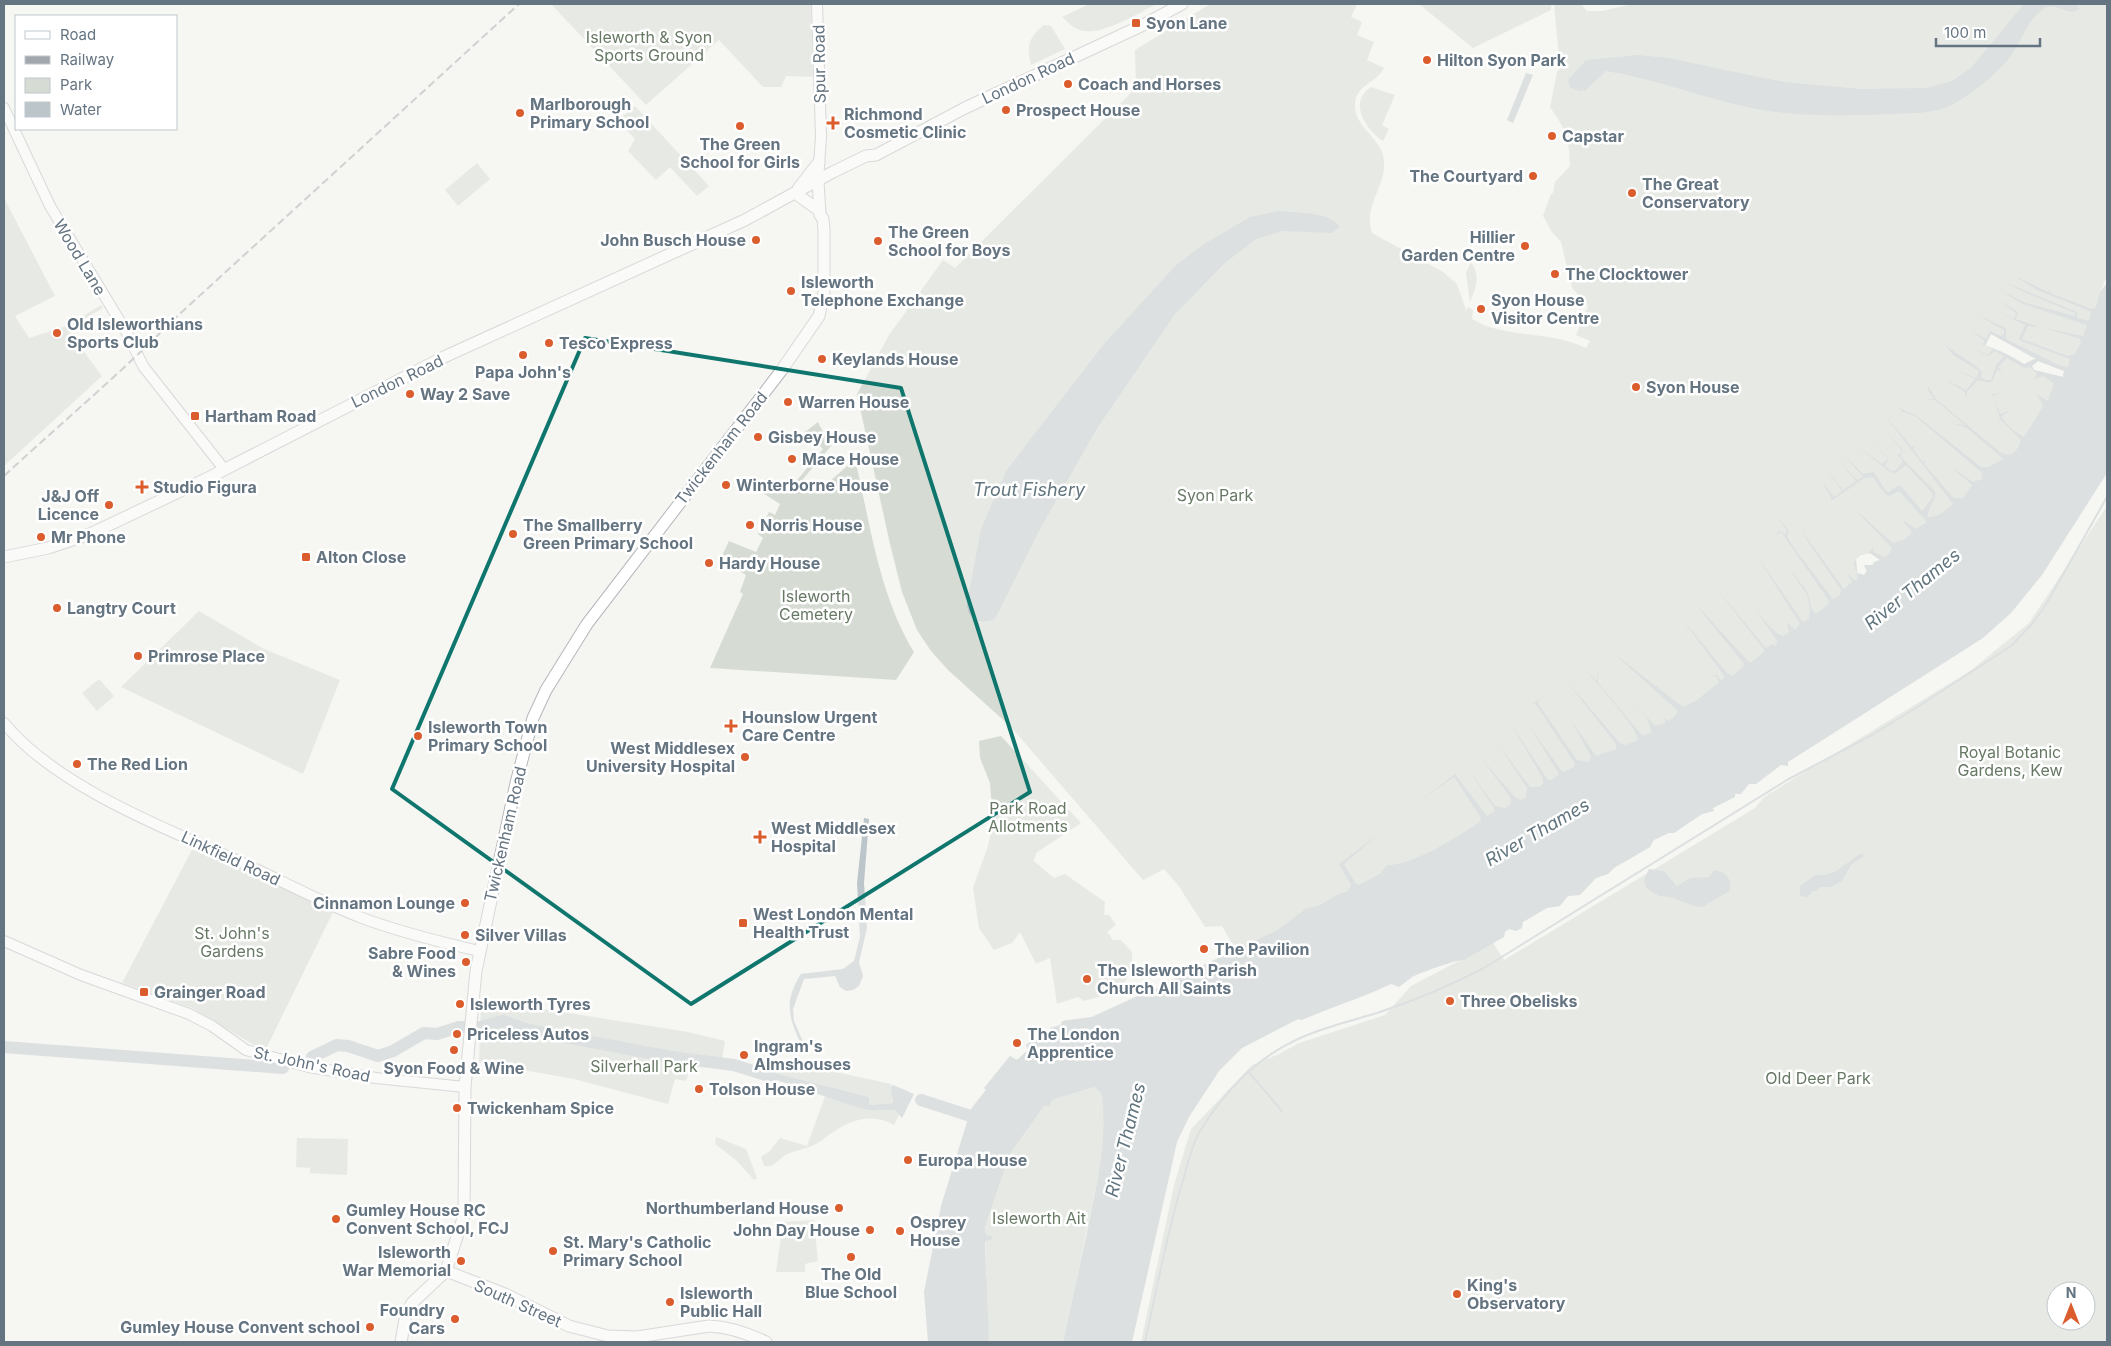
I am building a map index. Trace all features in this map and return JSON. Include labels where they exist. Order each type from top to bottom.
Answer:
[{"type":"main road","name":"London Road","points":[[4,557],[48,548],[90,534],[224,469],[444,357],[655,262],[794,196],[866,156],[876,155],[965,108],[1143,25],[1182,4]]},
{"type":"main road","points":[[820,158],[794,196],[821,215]]},
{"type":"main road","name":"Twickenham Road","points":[[401,1342],[406,1314],[412,1303],[446,1271],[459,1236],[465,1212],[465,1087],[479,951],[526,744],[543,695],[587,624],[781,371],[819,316],[824,292],[821,215],[822,182]]},
{"type":"main road","name":"South Street","points":[[446,1271],[502,1293],[569,1326],[595,1333],[632,1338],[720,1326],[741,1331],[766,1342]]},
{"type":"street","name":"Spur Road","points":[[817,4],[822,182]]},
{"type":"street","name":"Wood Lane","points":[[4,108],[50,206],[127,332],[143,366],[224,469]]},
{"type":"street","name":"Linkfield Road","points":[[4,723],[38,757],[50,766],[96,793],[156,823],[362,918],[421,937],[479,951]]},
{"type":"street","name":"St. John's Road","points":[[4,941],[81,975],[189,1014],[212,1026],[246,1050],[309,1067],[376,1078],[465,1087]]},
{"type":"highlighted area","points":[[585,338],[901,388],[1030,792],[691,1004],[392,789]]},
{"type":"green space","name":"Isleworth & Syon Sports Ground","points":[[551,4],[811,4],[813,77],[786,76],[781,87],[763,87],[719,40],[646,105]]},
{"type":"green space","points":[[1089,4],[1157,4],[1118,24],[1096,31],[1077,29],[1062,17]]},
{"type":"green space","name":"Syon Park","points":[[1210,4],[1357,4],[1351,17],[1362,22],[1357,35],[1374,42],[1367,60],[1384,68],[1377,77],[1362,88],[1356,98],[1355,105],[1358,119],[1376,142],[1383,155],[1383,175],[1370,213],[1372,233],[1443,272],[1457,284],[1466,310],[1468,307],[1473,310],[1472,319],[1498,329],[1572,342],[1586,348],[1590,341],[1576,335],[1588,306],[1572,288],[1561,242],[1552,232],[1543,216],[1553,193],[1555,182],[1570,166],[1566,134],[1550,107],[1557,72],[1560,68],[1554,4],[1581,4],[1587,11],[1602,11],[1633,4],[2107,4],[2107,275],[2096,304],[2085,376],[1852,629],[973,1110],[971,1109],[986,1090],[984,1088],[1010,1056],[1017,1060],[1028,1050],[1026,1045],[1038,1035],[1051,1031],[1050,1028],[1061,1025],[1062,1021],[1092,1017],[1153,989],[1166,987],[1165,983],[1236,950],[1222,926],[1205,927],[1178,885],[1164,869],[1143,880],[1011,727],[948,670],[931,651],[917,630],[902,592],[857,394],[889,335],[943,260],[955,268],[1136,88],[1135,50]],"holes":[[[1991,334],[2036,358],[2024,364],[2005,353],[1985,345]],[[2038,361],[2064,371],[2063,377],[2034,370],[2032,366]],[[1870,553],[1880,560],[1874,562],[1873,565],[1864,565],[1867,571],[1864,575],[1857,573],[1856,559],[1860,555]]]},
{"type":"green space","points":[[1419,4],[1551,4],[1551,10],[1473,48]]},
{"type":"green space","points":[[1044,25],[1051,26],[1065,49],[1031,65],[1030,42]]},
{"type":"green space","points":[[1371,87],[1395,95],[1382,125],[1389,129],[1383,141],[1365,123],[1360,108],[1364,93]]},
{"type":"green space","points":[[635,106],[709,186],[697,196],[670,167],[656,180],[628,151],[635,139],[618,120]]},
{"type":"green space","points":[[477,163],[490,179],[458,206],[445,190]]},
{"type":"green space","name":"Old Isleworthians Sports Club","points":[[4,198],[55,296],[15,316],[29,338],[66,326],[101,305],[103,308],[67,329],[102,376],[4,466]]},
{"type":"green space","points":[[1471,262],[1477,277],[1476,287],[1470,302],[1466,273]]},
{"type":"green space","name":"Isleworth Cemetery","points":[[818,422],[826,438],[833,437],[837,439],[803,479],[819,491],[855,459],[884,583],[902,630],[914,652],[896,680],[710,668],[743,594],[740,592],[746,575],[720,560],[729,541],[756,552],[763,538],[758,534],[769,512],[775,515],[780,504],[758,490],[767,477],[788,491],[823,449],[805,432]]},
{"type":"green space","name":"Old Deer Park","points":[[2107,506],[2107,1342],[1141,1342],[1174,1185],[1191,1129],[1252,1065],[1299,1043],[1385,1015],[1411,986],[1493,943],[1504,960],[1755,808],[1764,797],[1970,671],[2029,623]]},
{"type":"green space","points":[[199,611],[264,649],[340,680],[303,774],[121,687]]},
{"type":"green space","points":[[99,679],[114,696],[97,711],[82,693]]},
{"type":"green space","name":"Park Road Allotments","points":[[1001,736],[1081,823],[1036,853],[1034,861],[1054,878],[1065,874],[1105,902],[1104,915],[1109,915],[1116,925],[1107,932],[1113,940],[1121,940],[1132,952],[1129,974],[1125,981],[1120,987],[1105,995],[1084,1001],[1078,997],[1057,1004],[1050,958],[1036,964],[1020,932],[1012,943],[994,950],[979,928],[973,888],[988,846],[993,821],[990,783],[980,758],[979,741]]},
{"type":"green space","name":"St. John's Gardens","points":[[196,842],[336,906],[266,1049],[254,1045],[192,1008],[122,983]]},
{"type":"green space","name":"Silverhall Park","points":[[481,1004],[512,1004],[688,1032],[725,1041],[722,1060],[759,1068],[755,1075],[731,1068],[691,1065],[686,1081],[675,1079],[668,1104],[574,1079],[479,1062]]},
{"type":"green space","points":[[762,1056],[891,1084],[893,1103],[869,1105],[866,1096],[761,1070]]},
{"type":"green space","name":"Isleworth Ait","points":[[1094,1087],[1101,1093],[1103,1110],[1100,1163],[1063,1342],[989,1342],[985,1287],[987,1272],[984,1267],[986,1263],[985,1227],[1010,1154],[1044,1106],[1052,1100]]},
{"type":"green space","points":[[825,1096],[869,1110],[894,1110],[899,1115],[894,1125],[878,1119],[862,1119],[847,1124],[816,1144],[787,1154],[771,1166],[764,1166],[761,1157],[770,1151],[780,1138],[807,1146]]},
{"type":"green space","points":[[716,1137],[746,1149],[757,1178],[754,1180],[736,1160],[715,1144]]},
{"type":"green space","points":[[297,1138],[348,1139],[347,1175],[310,1173],[310,1168],[296,1167]]},
{"type":"green space","points":[[814,1220],[818,1261],[805,1264],[805,1272],[776,1272],[783,1222]]},
{"type":"water","points":[[2024,4],[2076,4],[2080,9],[2071,12],[2053,6],[2045,8],[2033,18],[2010,57],[1991,77],[1976,90],[1952,105],[1931,112],[1824,115],[1773,112],[1737,105],[1644,79],[1606,71],[1586,90],[1579,91],[1570,87],[1568,80],[1586,60],[1638,55],[1668,58],[1784,82],[1861,89],[1926,88],[1952,81],[1971,68]]},
{"type":"water","points":[[1526,73],[1533,75],[1513,123],[1507,120]]},
{"type":"water","name":"Trout Fishery","points":[[1279,211],[1320,215],[1335,222],[1340,227],[1332,233],[1283,231],[1256,239],[1225,263],[1175,314],[1096,430],[1040,529],[995,619],[989,621],[975,620],[969,614],[967,603],[981,529],[1006,471],[1103,345],[1176,265],[1204,244],[1250,217]]},
{"type":"water","name":"River Thames","points":[[2013,275],[2048,292],[2051,288],[2050,293],[2092,309],[2095,308],[2100,292],[2107,283],[2107,473],[2042,575],[2011,613],[1983,638],[1788,762],[1788,766],[1781,765],[1756,784],[1749,784],[1741,794],[1735,794],[1735,797],[1713,808],[1714,811],[1702,814],[1674,833],[1669,833],[1654,840],[1650,847],[1614,868],[1608,874],[1596,878],[1580,895],[1568,896],[1560,906],[1547,908],[1523,922],[1522,928],[1516,931],[1509,929],[1505,932],[1504,937],[1464,960],[1416,975],[1399,987],[1391,984],[1302,1020],[1298,1019],[1242,1048],[1219,1071],[1189,1117],[1177,1142],[1132,1342],[1063,1342],[1097,1184],[1102,1147],[1103,1111],[1101,1093],[1094,1087],[1052,1100],[1049,1106],[1044,1106],[1010,1154],[985,1227],[986,1235],[992,1236],[992,1239],[985,1242],[989,1342],[928,1342],[924,1292],[941,1206],[971,1109],[986,1090],[984,1088],[1010,1056],[1017,1060],[1028,1050],[1026,1045],[1038,1035],[1051,1031],[1050,1028],[1061,1025],[1062,1021],[1092,1017],[1153,989],[1166,987],[1165,983],[1276,931],[1307,908],[1318,906],[1341,893],[1347,892],[1351,885],[1339,864],[1380,833],[1344,864],[1356,884],[1359,885],[1381,873],[1387,865],[1410,860],[1435,849],[1480,822],[1481,818],[1454,777],[1421,800],[1455,774],[1487,816],[1494,812],[1494,808],[1467,767],[1495,806],[1505,808],[1511,804],[1510,797],[1481,758],[1515,797],[1521,800],[1526,797],[1527,788],[1497,743],[1530,787],[1539,787],[1543,784],[1543,779],[1511,724],[1548,780],[1552,780],[1559,774],[1530,727],[1561,770],[1564,772],[1574,767],[1575,764],[1535,703],[1530,705],[1543,696],[1537,702],[1577,760],[1588,762],[1591,757],[1571,720],[1596,756],[1616,749],[1616,744],[1564,678],[1620,743],[1626,745],[1638,740],[1632,726],[1586,670],[1597,681],[1598,669],[1598,683],[1642,735],[1652,733],[1647,718],[1625,692],[1655,726],[1665,723],[1665,718],[1668,721],[1673,718],[1677,714],[1677,710],[1612,652],[1683,707],[1697,700],[1719,682],[1716,676],[1709,675],[1717,675],[1721,681],[1725,677],[1680,616],[1727,673],[1732,676],[1744,664],[1692,600],[1750,663],[1765,651],[1714,585],[1766,648],[1773,644],[1776,646],[1777,641],[1749,599],[1770,626],[1783,636],[1789,633],[1787,622],[1795,630],[1800,624],[1755,553],[1803,622],[1809,619],[1810,609],[1807,595],[1788,567],[1807,591],[1812,610],[1816,614],[1829,604],[1829,601],[1781,532],[1775,536],[1780,530],[1784,534],[1787,531],[1776,515],[1789,531],[1787,536],[1792,545],[1833,599],[1840,595],[1841,590],[1808,542],[1804,534],[1803,525],[1805,535],[1844,589],[1852,582],[1846,573],[1855,580],[1858,579],[1854,564],[1856,559],[1858,555],[1868,553],[1873,548],[1874,552],[1884,557],[1889,554],[1892,548],[1853,508],[1893,543],[1905,539],[1912,533],[1902,519],[1916,529],[1927,522],[1899,491],[1890,496],[1886,495],[1872,477],[1863,479],[1830,502],[1832,499],[1821,481],[1834,497],[1842,491],[1825,468],[1843,490],[1856,481],[1836,458],[1857,480],[1863,477],[1842,453],[1863,474],[1874,472],[1886,491],[1889,492],[1898,485],[1901,486],[1922,511],[1933,497],[1932,493],[1906,465],[1896,473],[1890,472],[1848,439],[1882,464],[1888,459],[1858,429],[1889,458],[1885,466],[1891,471],[1896,470],[1903,461],[1885,442],[1898,455],[1902,451],[1885,431],[1903,450],[1900,456],[1935,491],[1935,498],[1928,517],[1942,513],[1953,504],[1883,413],[1912,447],[1915,446],[1913,449],[1923,462],[1927,460],[1924,464],[1954,498],[1963,498],[1972,485],[1950,466],[1973,482],[1982,479],[1981,472],[1915,416],[1903,412],[1897,407],[1917,416],[1981,467],[1989,467],[2003,459],[1967,428],[1954,424],[1965,425],[1935,400],[1924,400],[1934,399],[1928,390],[1928,386],[1936,399],[2000,452],[2011,454],[2016,450],[2021,440],[2001,420],[1997,422],[2000,419],[1992,394],[1999,393],[1993,396],[1997,408],[2004,407],[1998,409],[2000,414],[2012,410],[2002,416],[2003,419],[2011,428],[2024,437],[2043,406],[2037,394],[2048,400],[2054,384],[2043,376],[2035,379],[2037,374],[2030,367],[2024,368],[2007,358],[1998,367],[2002,372],[1997,370],[1993,380],[1989,383],[1978,380],[1967,392],[1966,397],[1977,405],[1966,398],[1965,392],[1944,379],[1966,390],[1975,379],[1953,368],[1976,378],[1979,371],[1953,355],[1944,344],[1978,368],[1982,372],[1981,377],[1985,380],[1991,380],[1996,365],[2004,356],[1995,351],[1988,356],[1972,348],[1988,355],[1993,349],[1989,347],[2024,364],[2036,359],[1991,334],[1985,346],[1963,336],[1983,344],[1985,341],[1969,330],[1986,339],[1990,331],[2001,336],[2004,335],[2004,330],[1977,315],[2006,328],[2006,339],[2059,365],[2068,367],[2070,359],[2021,341],[2019,338],[2025,325],[1991,309],[2014,319],[2016,313],[1996,299],[2018,312],[2016,319],[2036,326],[2039,321],[2037,327],[2028,326],[2022,339],[2068,356],[2075,354],[2081,342],[2080,339],[2045,328],[2083,336],[2087,325],[2023,304],[1999,290],[2026,303],[2075,316],[2075,313],[2002,281],[2077,312],[2077,318],[2089,321],[2091,312],[2037,290]],"holes":[[[2038,361],[2064,371],[2063,377],[2034,370],[2032,366]],[[1870,553],[1880,560],[1874,562],[1873,565],[1864,565],[1867,571],[1864,575],[1857,573],[1856,559],[1860,555]]]},
{"type":"water","points":[[864,818],[869,819],[864,883],[867,928],[859,962],[863,976],[859,986],[853,990],[846,991],[840,987],[835,976],[804,979],[793,1009],[794,1021],[804,1044],[801,1044],[793,1025],[790,1001],[792,992],[801,974],[843,969],[854,961],[860,937],[857,883]]},
{"type":"water","points":[[1861,853],[1864,856],[1851,865],[1842,881],[1831,887],[1819,887],[1817,891],[1813,891],[1807,897],[1800,896],[1800,886],[1815,875],[1825,875],[1836,871]]},
{"type":"water","points":[[1649,869],[1664,871],[1677,886],[1690,878],[1709,877],[1714,870],[1718,871],[1725,874],[1729,879],[1730,891],[1702,907],[1694,906],[1670,897],[1659,896],[1646,888],[1644,880]]},
{"type":"water","points":[[758,1069],[866,1096],[869,1098],[869,1105],[893,1103],[891,1087],[893,1085],[914,1094],[902,1118],[894,1110],[869,1110],[856,1107],[756,1073]]},
{"type":"waterway","points":[[1145,1342],[1172,1220],[1194,1144],[1199,1133],[1218,1105],[1253,1067],[1281,1048],[1306,1035],[1407,1002],[1484,968],[1787,780],[1872,735],[2011,646],[2044,608],[2107,497]]},
{"type":"waterway","points":[[312,1057],[337,1045],[348,1046],[378,1056],[393,1051],[424,1033],[437,1034],[459,1027],[480,1027],[503,1021],[528,1030],[671,1057],[734,1065],[772,1077]]},
{"type":"waterway","points":[[4,1047],[283,1068]]},
{"type":"waterway","points":[[1248,1071],[1282,1111]]},
{"type":"waterway","points":[[921,1100],[983,1120]]},
{"type":"railway","points":[[4,476],[519,4]]},
{"type":"place","name":"Syon Lane","points":[[1136,23]]},
{"type":"place","name":"Hilton Syon Park","points":[[1427,60]]},
{"type":"place","name":"Coach and Horses","points":[[1068,84]]},
{"type":"place","name":"Prospect House","points":[[1006,110]]},
{"type":"place","name":"Marlborough Primary School","points":[[520,113]]},
{"type":"place","name":"Richmond Cosmetic Clinic","points":[[833,123]]},
{"type":"place","name":"The Green School for Girls","points":[[740,126]]},
{"type":"place","name":"Capstar","points":[[1552,136]]},
{"type":"place","name":"The Courtyard","points":[[1533,176]]},
{"type":"place","name":"The Great Conservatory","points":[[1632,193]]},
{"type":"place","name":"John Busch House","points":[[756,240]]},
{"type":"place","name":"The Green School for Boys","points":[[878,241]]},
{"type":"place","name":"Hillier Garden Centre","points":[[1525,246]]},
{"type":"place","name":"The Clocktower","points":[[1555,274]]},
{"type":"place","name":"Isleworth Telephone Exchange","points":[[791,291]]},
{"type":"place","name":"Syon House Visitor Centre","points":[[1481,309]]},
{"type":"place","name":"Old Isleworthians Sports Club","points":[[57,333]]},
{"type":"place","name":"Tesco Express","points":[[549,343]]},
{"type":"place","name":"Papa John's","points":[[523,355]]},
{"type":"place","name":"Keylands House","points":[[822,359]]},
{"type":"place","name":"Syon House","points":[[1636,387]]},
{"type":"place","name":"Way 2 Save","points":[[410,394]]},
{"type":"place","name":"Warren House","points":[[788,402]]},
{"type":"place","name":"Hartham Road","points":[[195,416]]},
{"type":"place","name":"Gisbey House","points":[[758,437]]},
{"type":"place","name":"Mace House","points":[[792,459]]},
{"type":"place","name":"Winterborne House","points":[[726,485]]},
{"type":"place","name":"Studio Figura","points":[[142,487]]},
{"type":"place","name":"J&J Off Licence","points":[[109,505]]},
{"type":"place","name":"Norris House","points":[[750,525]]},
{"type":"place","name":"The Smallberry Green Primary School","points":[[513,534]]},
{"type":"place","name":"Mr Phone","points":[[41,537]]},
{"type":"place","name":"Alton Close","points":[[306,557]]},
{"type":"place","name":"Hardy House","points":[[709,563]]},
{"type":"place","name":"Langtry Court","points":[[57,608]]},
{"type":"place","name":"Primrose Place","points":[[138,656]]},
{"type":"place","name":"Hounslow Urgent Care Centre","points":[[731,726]]},
{"type":"place","name":"Isleworth Town Primary School","points":[[418,736]]},
{"type":"place","name":"West Middlesex University Hospital","points":[[745,757]]},
{"type":"place","name":"The Red Lion","points":[[77,764]]},
{"type":"place","name":"West Middlesex Hospital","points":[[760,837]]},
{"type":"place","name":"Cinnamon Lounge","points":[[465,903]]},
{"type":"place","name":"West London Mental Health Trust","points":[[743,923]]},
{"type":"place","name":"Silver Villas","points":[[465,935]]},
{"type":"place","name":"The Pavilion","points":[[1204,949]]},
{"type":"place","name":"Sabre Food & Wines","points":[[466,962]]},
{"type":"place","name":"The Isleworth Parish Church All Saints","points":[[1087,979]]},
{"type":"place","name":"Grainger Road","points":[[144,992]]},
{"type":"place","name":"Three Obelisks","points":[[1450,1001]]},
{"type":"place","name":"Isleworth Tyres","points":[[460,1004]]},
{"type":"place","name":"Priceless Autos","points":[[457,1034]]},
{"type":"place","name":"The London Apprentice","points":[[1017,1043]]},
{"type":"place","name":"Syon Food & Wine","points":[[454,1050]]},
{"type":"place","name":"Ingram's Almshouses","points":[[744,1055]]},
{"type":"place","name":"Tolson House","points":[[699,1089]]},
{"type":"place","name":"Twickenham Spice","points":[[457,1108]]},
{"type":"place","name":"Europa House","points":[[908,1160]]},
{"type":"place","name":"Northumberland House","points":[[839,1208]]},
{"type":"place","name":"Gumley House RC Convent School, FCJ","points":[[336,1219]]},
{"type":"place","name":"John Day House","points":[[870,1230]]},
{"type":"place","name":"Osprey House","points":[[900,1231]]},
{"type":"place","name":"St. Mary's Catholic Primary School","points":[[553,1251]]},
{"type":"place","name":"The Old Blue School","points":[[851,1257]]},
{"type":"place","name":"Isleworth War Memorial","points":[[461,1261]]},
{"type":"place","name":"King's Observatory","points":[[1457,1294]]},
{"type":"place","name":"Isleworth Public Hall","points":[[670,1302]]},
{"type":"place","name":"Foundry Cars","points":[[455,1319]]},
{"type":"place","name":"Gumley House Convent school","points":[[370,1327]]},
{"type":"park label","name":"Royal Botanic Gardens, Kew","points":[[2010,761]]}]
